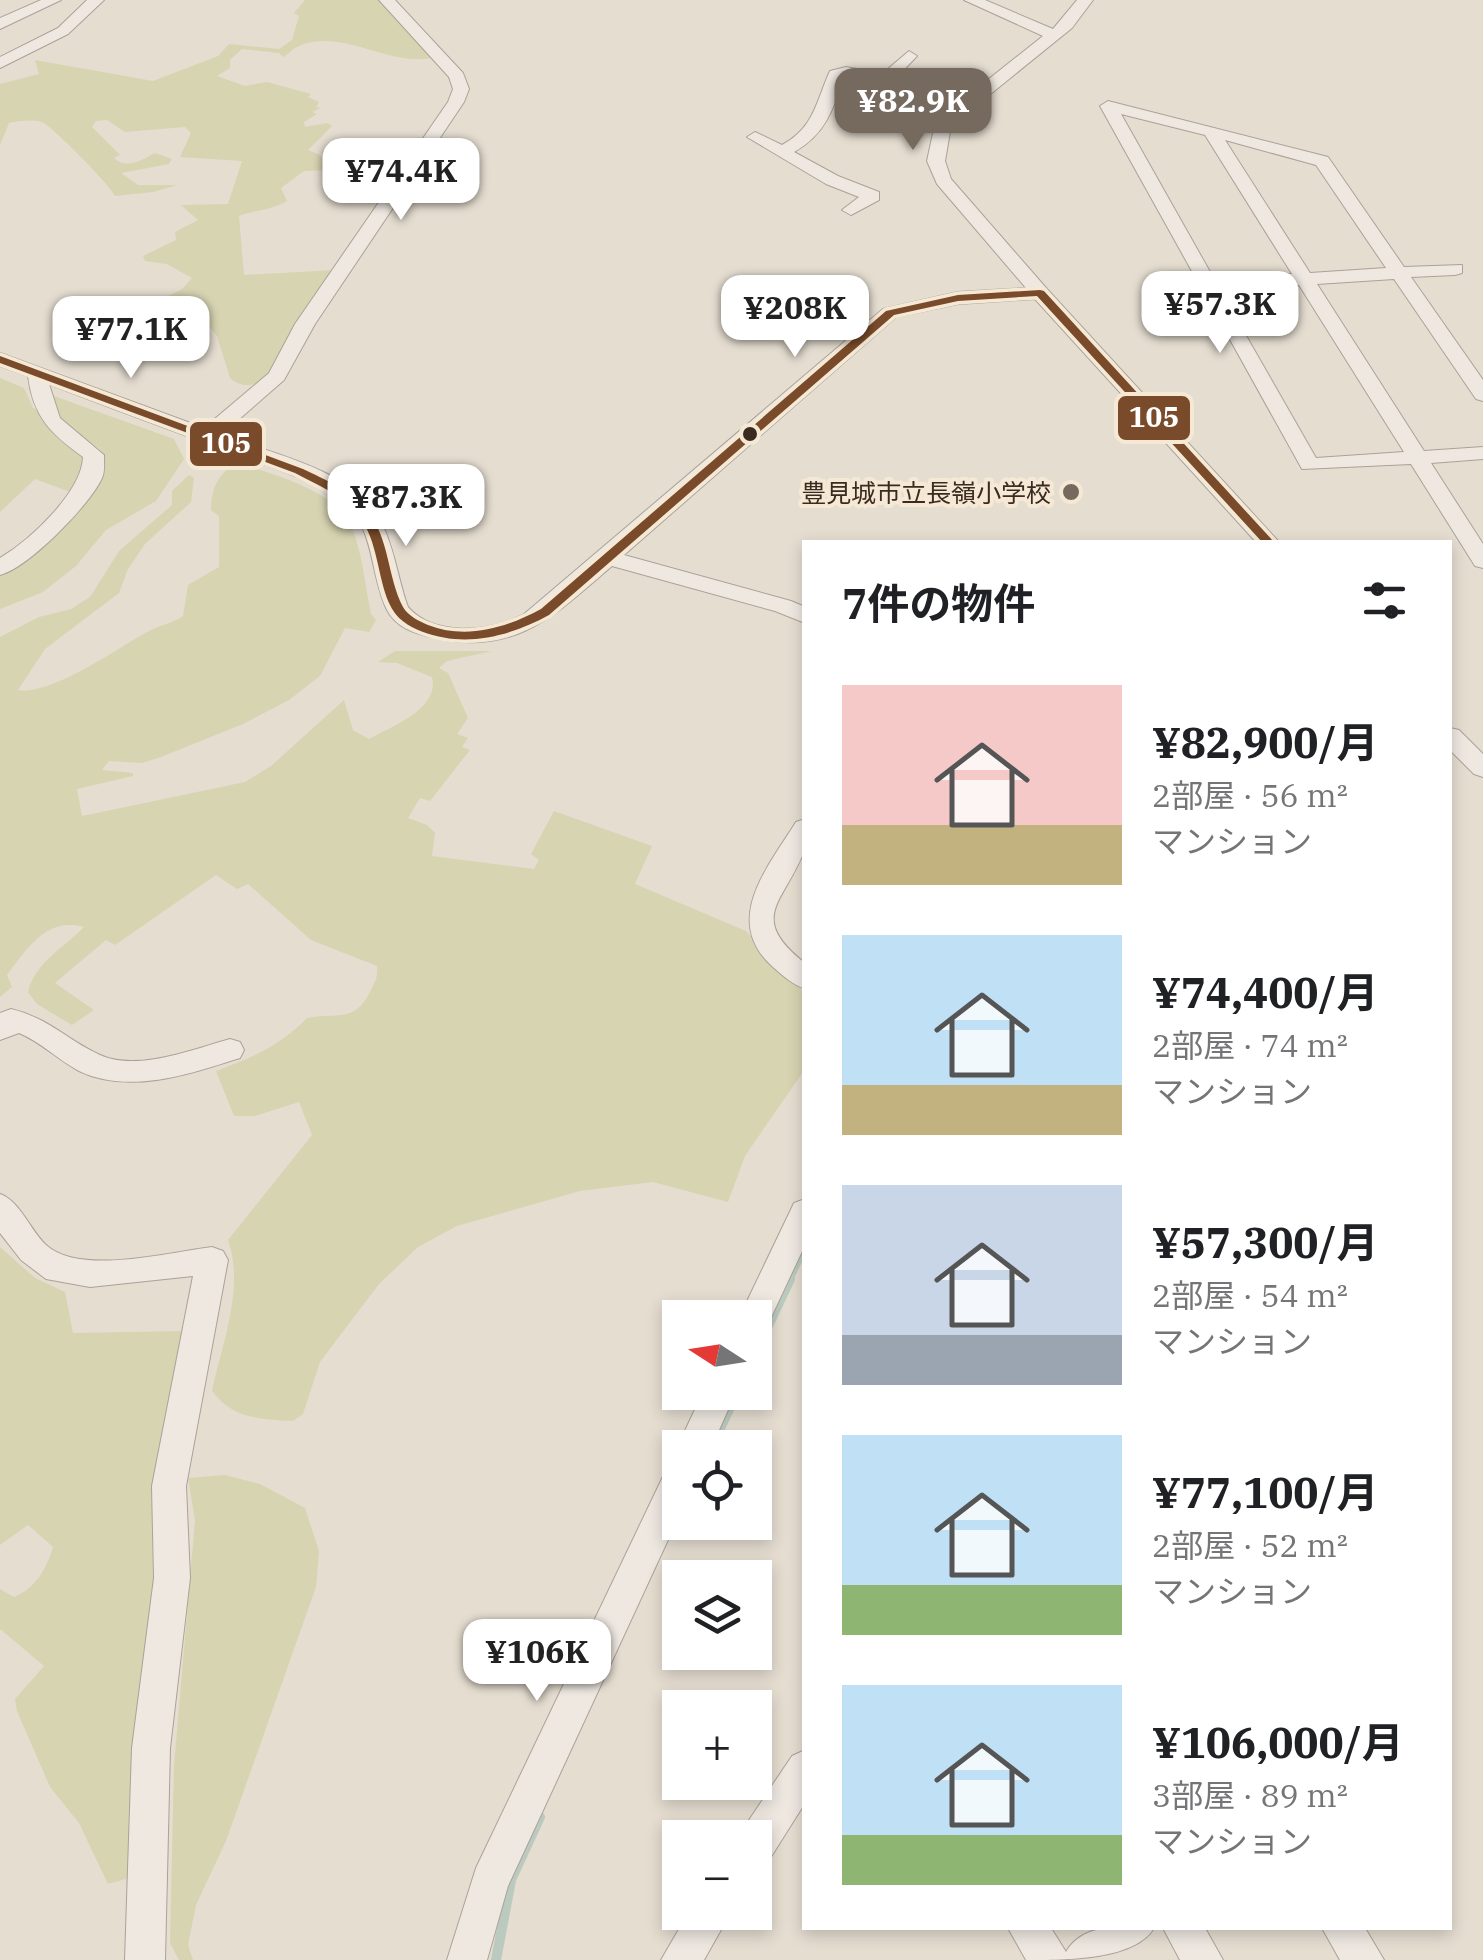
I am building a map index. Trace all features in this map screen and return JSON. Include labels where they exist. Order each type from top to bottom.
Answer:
[{"type":"street","points":[[0,24],[53,0]]},
{"type":"street","points":[[0,63],[63,30],[96,0]]},
{"type":"street","points":[[208,436],[277,376],[305,324],[456,102],[460,90],[457,76],[387,0]]},
{"type":"street","points":[[972,0],[1054,36]]},
{"type":"street","points":[[1085,0],[1075,17],[1054,36],[943,124],[936,161],[944,180],[1040,293],[1266,540]]},
{"type":"street","points":[[886,79],[909,56]]},
{"type":"street","points":[[782,152],[806,140],[821,123],[836,74],[976,95]]},
{"type":"street","points":[[1483,394],[1322,161],[1108,106],[1308,465],[1483,453]]},
{"type":"street","points":[[1212,131],[1483,561]]},
{"type":"street","points":[[755,137],[832,180],[873,196],[851,210]]},
{"type":"street","points":[[1209,285],[1455,269]]},
{"type":"street","points":[[0,359],[298,471],[362,507],[370,521],[398,612],[416,626],[451,636],[484,637],[508,632],[545,612],[867,328],[890,313],[958,298],[1040,293]]},
{"type":"street","points":[[0,568],[21,555],[93,476],[94,455],[58,429],[41,410],[37,373]]},
{"type":"street","points":[[608,558],[802,615]]},
{"type":"street","points":[[1452,738],[1483,768]]},
{"type":"street","points":[[802,833],[766,897],[759,922],[766,943],[802,975]]},
{"type":"street","points":[[0,1029],[11,1020],[37,1024],[94,1066],[155,1070],[230,1050]]},
{"type":"street","points":[[0,1207],[19,1238],[55,1268],[82,1274],[212,1260],[170,1486],[172,1578],[150,1748],[145,1960]]},
{"type":"street","points":[[763,1300],[802,1218]]},
{"type":"street","points":[[467,1960],[490,1882],[662,1515]]},
{"type":"street","points":[[772,1820],[802,1774]]},
{"type":"street","points":[[681,1960],[700,1930]]},
{"type":"street","points":[[1029,1930],[1048,1960]]},
{"type":"street","points":[[1082,1960],[1131,1930]]},
{"type":"street","points":[[1185,1930],[1203,1960]]},
{"type":"shaded area","points":[[305,0],[380,0],[431,58],[398,57],[346,43],[311,42],[283,57],[279,53],[242,49],[230,60],[230,68],[217,76],[245,86],[267,82],[311,94],[308,97],[319,102],[316,107],[321,108],[312,112],[317,114],[304,122],[305,127],[327,123],[332,126],[308,150],[320,155],[330,170],[304,171],[281,188],[287,201],[239,216],[244,275],[336,270],[272,373],[247,385],[230,378],[217,336],[206,323],[155,318],[149,308],[182,289],[192,278],[167,264],[145,261],[143,256],[176,240],[175,232],[198,220],[181,205],[228,204],[242,161],[180,157],[191,133],[185,127],[125,132],[107,120],[96,121],[92,127],[120,155],[114,158],[119,162],[134,163],[155,153],[172,159],[169,164],[121,173],[138,185],[177,185],[115,196],[81,157],[42,122],[9,123],[0,145],[0,84],[39,74],[35,60],[153,81],[218,56],[229,44],[279,49],[292,40],[299,16],[294,13]]},
{"type":"shaded area","points":[[0,378],[24,388],[33,408],[54,413],[51,395],[174,439],[184,459],[156,501],[106,530],[76,566],[43,592],[0,609],[0,576],[44,541],[80,503],[103,468],[104,456],[93,444],[65,430],[85,458],[73,493],[35,479],[0,512]]},
{"type":"shaded area","points":[[238,462],[302,486],[332,503],[344,515],[356,538],[371,614],[376,620],[369,632],[345,628],[320,676],[289,700],[243,724],[161,757],[142,763],[109,761],[102,770],[133,776],[77,789],[82,816],[245,782],[271,766],[344,700],[353,730],[369,739],[390,728],[422,707],[433,688],[432,677],[397,663],[378,662],[395,651],[492,651],[447,661],[439,668],[448,673],[468,718],[457,734],[468,738],[462,747],[470,750],[430,801],[420,798],[408,818],[427,825],[435,833],[432,856],[534,869],[539,860],[531,854],[554,811],[652,846],[635,884],[746,931],[802,991],[802,1073],[745,1156],[728,1202],[653,1182],[580,1191],[457,1226],[418,1247],[379,1284],[320,1362],[303,1414],[293,1421],[238,1412],[212,1391],[233,1296],[233,1258],[228,1240],[312,1135],[299,1102],[255,1116],[234,1116],[216,1071],[264,1050],[307,1018],[352,1012],[371,990],[377,966],[311,940],[248,884],[237,889],[216,875],[115,945],[106,940],[55,983],[94,1010],[72,1025],[37,1004],[28,992],[37,972],[84,927],[59,926],[39,937],[7,975],[12,987],[0,997],[0,637],[39,617],[71,609],[90,597],[119,551],[172,505],[172,491],[189,475],[194,478],[191,502],[145,544],[128,569],[119,593],[45,649],[18,690],[32,690],[66,679],[183,616],[188,585],[219,567],[219,516],[211,510],[217,482]]},
{"type":"shaded area","points":[[0,1247],[35,1278],[65,1292],[73,1333],[186,1331],[152,1485],[153,1588],[129,1878],[108,1884],[79,1823],[50,1787],[17,1711],[15,1699],[44,1666],[0,1629],[0,1589],[14,1597],[28,1589],[44,1570],[53,1547],[28,1525],[0,1545]]},
{"type":"shaded area","points":[[225,1475],[260,1484],[305,1508],[319,1551],[316,1587],[226,1841],[196,1905],[188,1945],[193,1960],[179,1960],[170,1943],[174,1766],[195,1520],[188,1478]]},
{"type":"waterway","points":[[788,1282],[802,1252]]},
{"type":"waterway","points":[[772,1317],[790,1279]]},
{"type":"waterway","points":[[719,1430],[729,1410]]},
{"type":"waterway","points":[[496,1960],[511,1880],[540,1817]]},
{"type":"transit line","name":"105","points":[[1040,293],[1266,540]]},
{"type":"transit line","name":"105","points":[[0,359],[299,471],[332,488],[355,505],[372,528],[402,615],[435,632],[473,636],[511,628],[545,612],[890,313],[958,298],[1040,293]]},
{"type":"place","name":"豊見城市立長嶺小学校","points":[[1071,492]]}]
